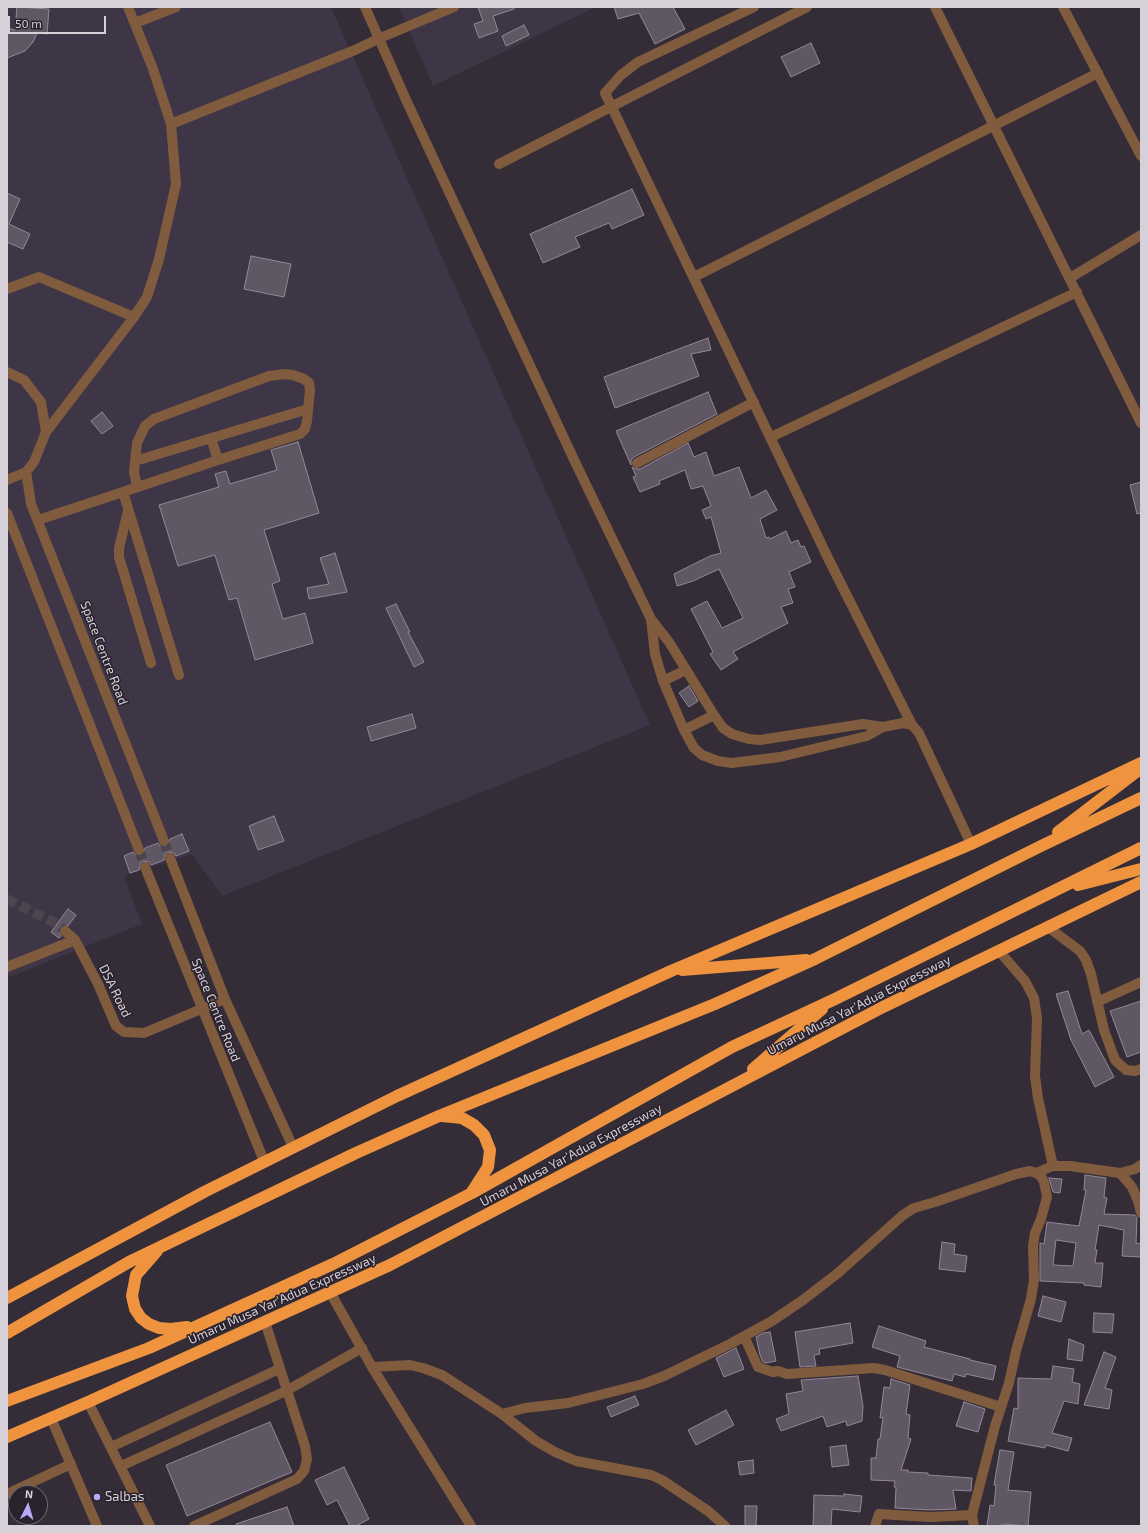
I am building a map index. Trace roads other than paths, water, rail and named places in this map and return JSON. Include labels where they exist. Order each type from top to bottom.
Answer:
[{"type":"highway","points":[[7,1298],[264,1161],[396,1096],[671,971],[971,844],[1141,763]]},
{"type":"highway","points":[[1040,846],[1141,768]]},
{"type":"highway","points":[[7,1334],[129,1262],[356,1153],[439,1116],[715,1004],[815,960],[1040,846],[1141,798]]},
{"type":"highway","name":"Umaru Musa Yar'Adua Expressway","points":[[7,1401],[149,1348],[333,1264],[472,1194],[732,1047],[833,1000],[1141,848]]},
{"type":"highway","points":[[1053,891],[1141,869]]},
{"type":"highway","name":"Umaru Musa Yar'Adua Expressway","points":[[7,1437],[88,1402],[390,1265],[883,1007],[1141,882]]},
{"type":"highway","points":[[671,971],[815,960]]},
{"type":"highway","points":[[737,1083],[833,1000]]},
{"type":"highway","points":[[439,1116],[462,1118],[474,1125],[484,1135],[490,1150],[488,1167],[472,1194]]},
{"type":"highway","points":[[160,1247],[136,1275],[132,1296],[135,1309],[140,1318],[159,1328],[171,1329],[200,1325]]},
{"type":"street","points":[[7,480],[26,472],[34,462],[46,432],[134,317],[147,296],[159,259],[176,184],[171,124],[128,7]]},
{"type":"street","points":[[134,23],[176,7]]},
{"type":"street","points":[[365,7],[380,38],[406,102],[577,466],[651,619],[669,642],[723,728],[732,734],[749,739],[760,740],[863,724],[883,727]]},
{"type":"street","points":[[171,124],[355,50],[454,7]]},
{"type":"street","points":[[754,7],[638,62],[621,75],[605,93],[829,560],[912,725],[919,733],[971,844]]},
{"type":"street","points":[[499,164],[807,7]]},
{"type":"street","points":[[935,7],[1141,423]]},
{"type":"street","points":[[1063,7],[1141,156]]},
{"type":"street","points":[[694,277],[1098,73]]},
{"type":"street","points":[[1070,278],[1141,235]]},
{"type":"street","points":[[7,289],[39,277],[134,317]]},
{"type":"street","points":[[771,438],[1077,292]]},
{"type":"street","points":[[7,372],[24,380],[41,402],[46,432]]},
{"type":"street","points":[[38,520],[300,434],[306,425],[310,390],[308,383],[304,379],[293,375],[285,374],[269,376],[154,419],[145,426],[137,443],[134,472],[137,487]]},
{"type":"street","points":[[637,463],[754,402]]},
{"type":"street","points":[[135,461],[308,409]]},
{"type":"street","points":[[212,438],[218,460]]},
{"type":"street","name":"Space Centre Road","points":[[26,472],[31,504],[164,841]]},
{"type":"street","points":[[123,492],[179,675]]},
{"type":"street","points":[[128,511],[119,548],[119,557],[151,663]]},
{"type":"street","points":[[7,513],[139,850]]},
{"type":"street","points":[[651,619],[655,654],[663,681],[684,730],[694,748],[702,755],[718,761],[732,763],[780,758],[825,748],[867,736],[883,727],[903,723],[912,725]]},
{"type":"street","points":[[663,681],[686,670]]},
{"type":"street","points":[[684,730],[714,715]]},
{"type":"street","name":"Space Centre Road","points":[[170,858],[225,999],[293,1148]]},
{"type":"street","name":"Space Centre Road","points":[[145,867],[264,1161]]},
{"type":"street","points":[[1048,927],[1072,944],[1083,955],[1091,974],[1104,1030],[1116,1060],[1126,1070],[1135,1072],[1141,1069]]},
{"type":"street","name":"DSA Road","points":[[65,930],[75,940],[98,984],[116,1026],[124,1032],[144,1033],[225,999]]},
{"type":"street","points":[[7,967],[75,940]]},
{"type":"street","points":[[999,951],[1025,981],[1034,998],[1037,1018],[1035,1076],[1038,1098],[1053,1166]]},
{"type":"street","points":[[1097,1002],[1141,982]]},
{"type":"street","points":[[1036,1173],[1053,1166],[1070,1166],[1120,1172],[1135,1169],[1141,1165]]},
{"type":"street","points":[[502,1414],[525,1408],[568,1403],[643,1384],[664,1376],[772,1321],[804,1300],[838,1273],[903,1215],[914,1208],[1016,1174],[1030,1171],[1041,1176],[1044,1182],[1046,1197],[1041,1219],[1035,1233],[1032,1246],[1034,1280],[1031,1299],[995,1426],[972,1515],[974,1526]]},
{"type":"street","points":[[1120,1172],[1132,1188],[1138,1201],[1141,1213]]},
{"type":"street","points":[[330,1292],[372,1367],[471,1526]]},
{"type":"street","points":[[194,1526],[297,1479],[304,1471],[307,1459],[306,1446],[286,1391],[265,1322]]},
{"type":"street","points":[[744,1336],[758,1367],[773,1372],[778,1371],[788,1374],[874,1368],[885,1370],[1001,1407]]},
{"type":"street","points":[[121,1466],[286,1391],[362,1348]]},
{"type":"street","points":[[372,1367],[410,1365],[424,1368],[442,1375],[502,1414],[536,1441],[567,1458],[651,1475],[662,1480],[708,1511],[725,1526]]},
{"type":"street","points":[[111,1447],[279,1369]]},
{"type":"street","points":[[88,1402],[150,1526]]},
{"type":"street","points":[[51,1418],[98,1526]]},
{"type":"street","points":[[7,1494],[71,1464]]},
{"type":"street","points":[[875,1526],[879,1514],[930,1517],[972,1515]]},
{"type":"tunnel","points":[[164,841],[170,858]]},
{"type":"tunnel","points":[[139,850],[145,867]]},
{"type":"tunnel","points":[[7,899],[57,924],[65,931]]},
{"type":"place","name":"Salbas","points":[[97,1497]]}]
